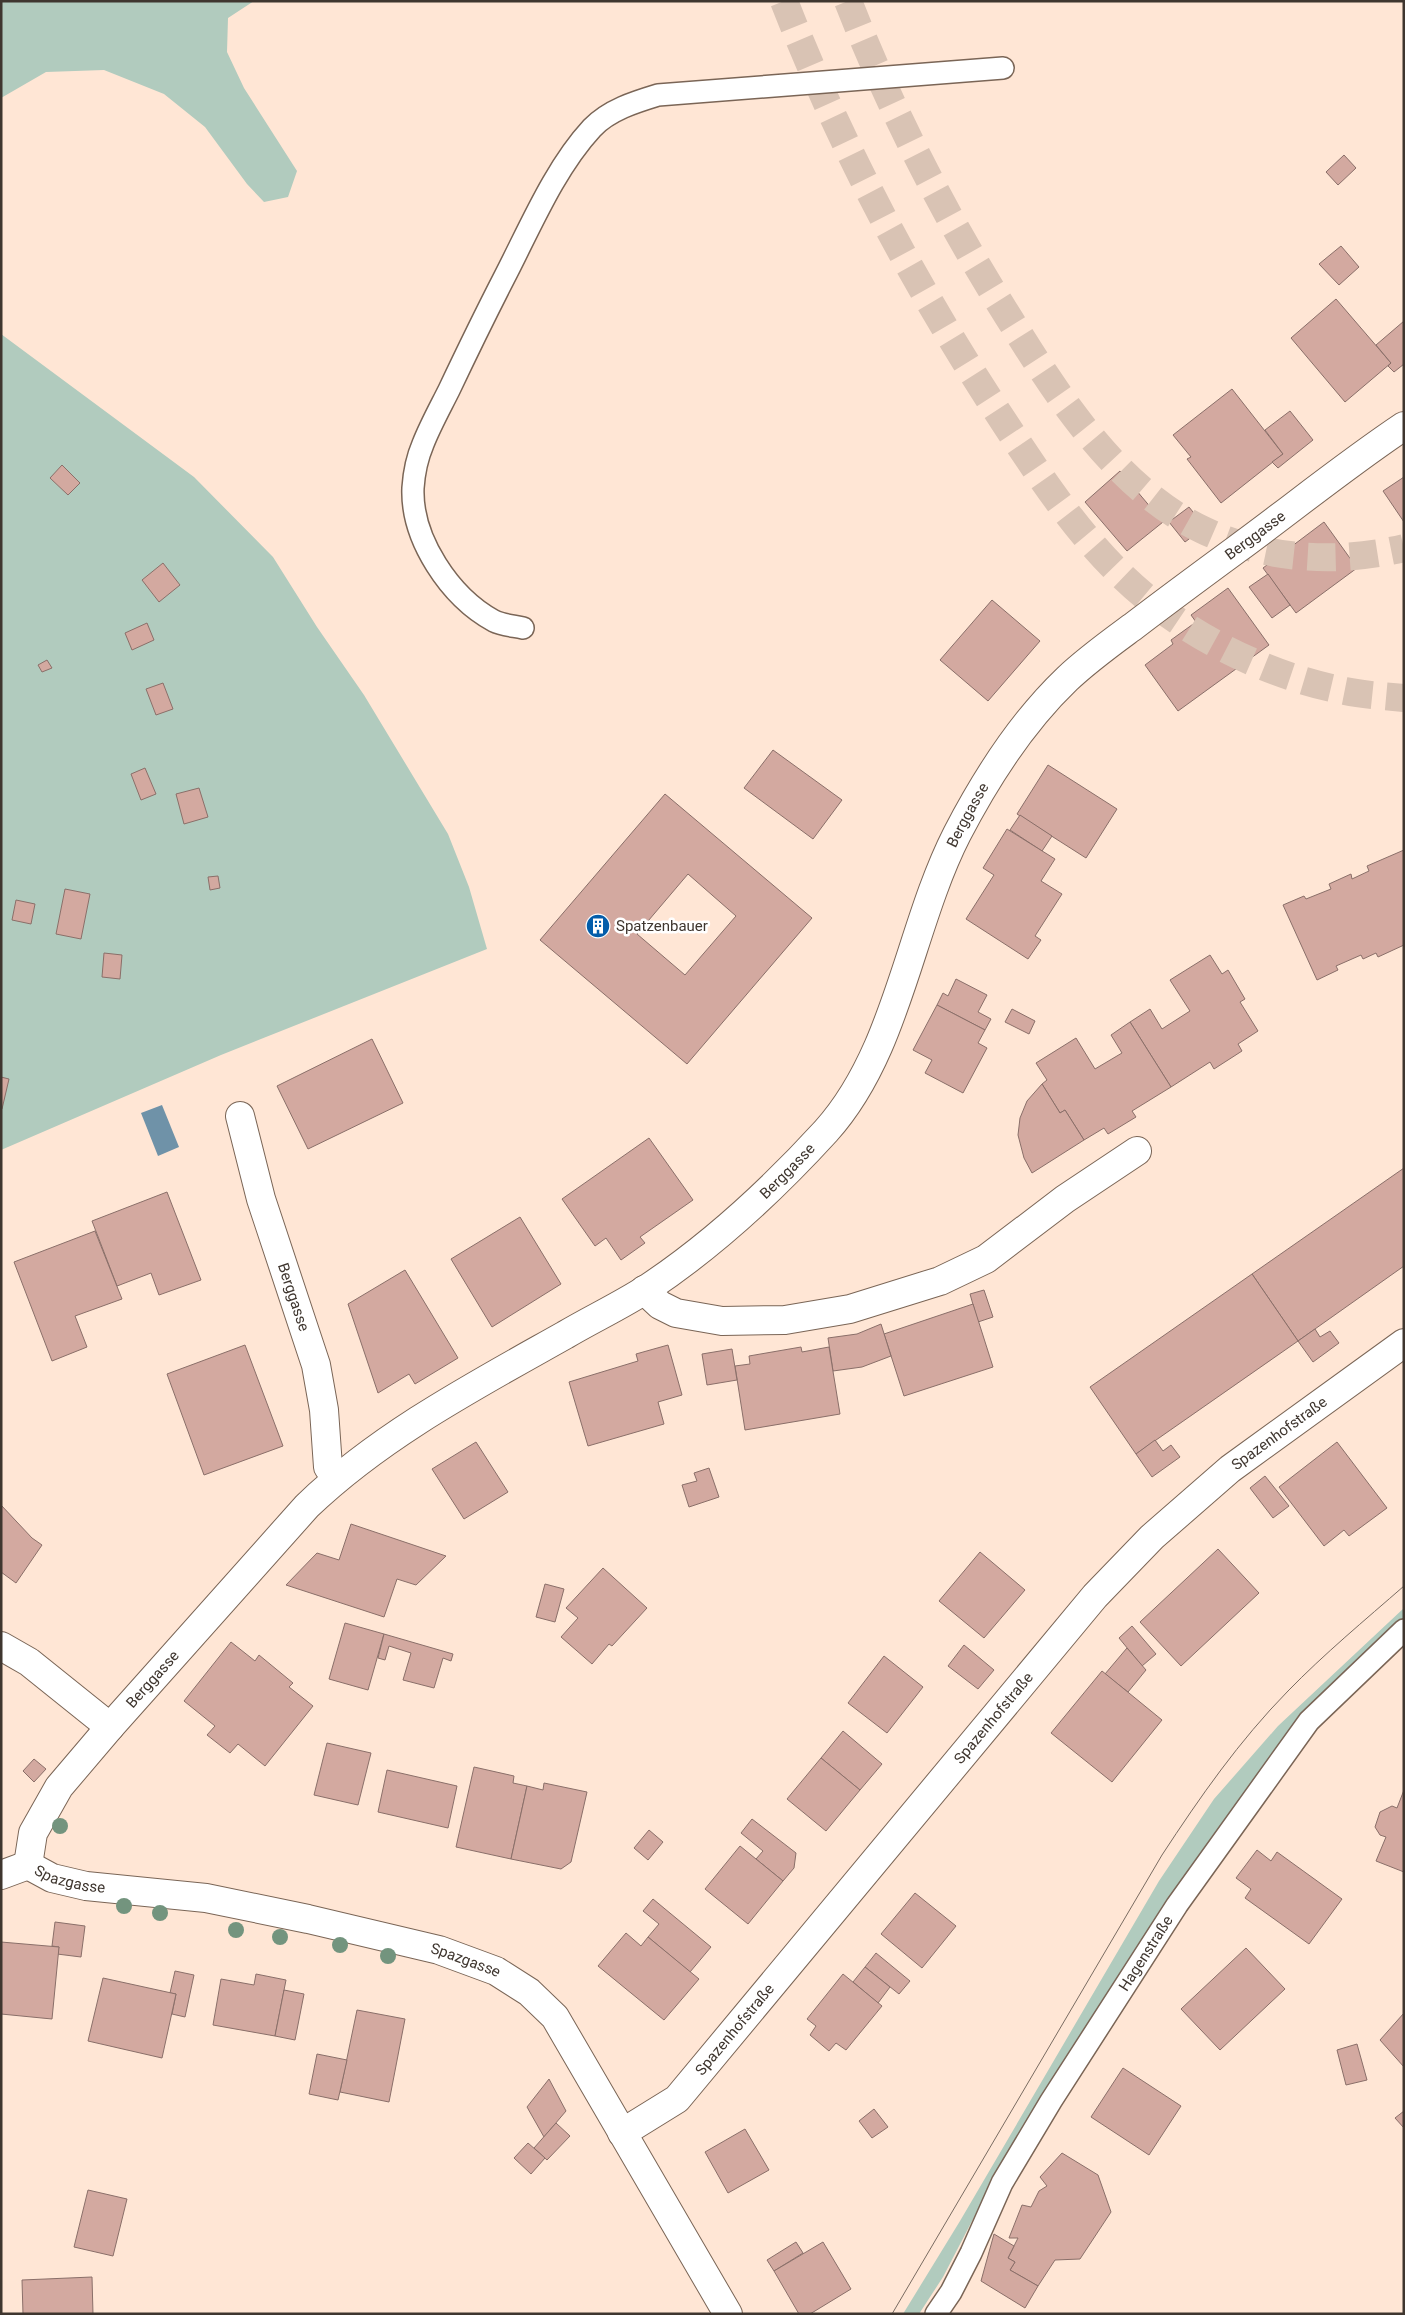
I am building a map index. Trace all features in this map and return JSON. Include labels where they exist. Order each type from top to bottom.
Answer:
[{"type":"street","name":"Berggasse","points":[[28,1865],[33,1832],[59,1788],[110,1727],[307,1506],[336,1478],[379,1447],[478,1384],[644,1290],[686,1260],[743,1214],[790,1169],[830,1126],[863,1079],[888,1021],[938,876],[987,780],[1026,723],[1068,678],[1119,637],[1404,426]]},
{"type":"street","name":"Berggasse","points":[[240,1116],[261,1199],[316,1365],[324,1410],[328,1466],[336,1478]]},
{"type":"street","points":[[644,1290],[660,1305],[676,1313],[722,1321],[784,1320],[850,1309],[940,1281],[986,1259],[1066,1199],[1137,1151]]},
{"type":"street","name":"Spazenhofstraße","points":[[622,2133],[677,2099],[1095,1596],[1152,1537],[1230,1469],[1404,1343]]},
{"type":"street","points":[[1,1646],[29,1662],[110,1727]]},
{"type":"street","points":[[1,1875],[28,1865]]},
{"type":"street","name":"Spazgasse","points":[[28,1865],[52,1878],[86,1886],[206,1898],[308,1919],[439,1950],[496,1971],[529,1992],[555,2017],[728,2314]]},
{"type":"lane","points":[[524,628],[496,622],[474,608],[437,567],[421,534],[413,490],[415,472],[423,444],[533,223],[564,167],[592,127],[634,102],[658,95],[1003,68]]},
{"type":"lane","name":"Hagenstraße","points":[[936,2314],[951,2292],[971,2253],[1002,2183],[1051,2101],[1177,1905],[1309,1721],[1404,1630]]},
{"type":"green space","points":[[1,1],[254,1],[228,18],[227,52],[244,88],[297,171],[288,197],[264,202],[247,184],[205,127],[164,94],[104,70],[46,72],[1,98]]},
{"type":"green space","points":[[1,334],[194,477],[273,557],[317,627],[364,695],[448,834],[469,887],[487,949],[221,1055],[1,1150]]},
{"type":"green space","points":[[1404,1608],[1404,1617],[1298,1717],[1247,1792],[1175,1889],[1097,2009],[1001,2165],[943,2277],[919,2314],[903,2314],[960,2221],[1159,1881],[1214,1799],[1278,1726]]},
{"type":"water","points":[[162,1105],[179,1147],[158,1156],[141,1113]]},
{"type":"building","points":[[1344,155],[1356,168],[1338,185],[1326,172]]},
{"type":"building","points":[[1341,246],[1359,267],[1339,285],[1319,264]]},
{"type":"building","points":[[1336,299],[1391,363],[1345,402],[1291,338]]},
{"type":"building","points":[[1404,321],[1404,364],[1394,372],[1388,366],[1391,363],[1376,345]]},
{"type":"building","points":[[1232,389],[1283,454],[1221,503],[1187,459],[1191,457],[1173,435]]},
{"type":"building","points":[[1290,411],[1313,440],[1278,468],[1272,462],[1283,454],[1265,430]]},
{"type":"building","points":[[62,465],[80,483],[68,495],[50,478]]},
{"type":"building","points":[[1120,471],[1163,522],[1127,551],[1085,502]]},
{"type":"building","points":[[1404,477],[1404,522],[1383,491]]},
{"type":"building","points":[[1189,507],[1205,527],[1185,542],[1169,522]]},
{"type":"building","points":[[1324,522],[1357,568],[1296,613],[1263,568]]},
{"type":"building","points":[[163,563],[180,585],[159,602],[142,580]]},
{"type":"building","points":[[1268,574],[1290,605],[1272,618],[1249,587]]},
{"type":"building","points":[[1228,588],[1269,645],[1178,711],[1145,665],[1173,644],[1171,640],[1196,622],[1191,615]]},
{"type":"building","points":[[992,600],[1040,641],[988,701],[940,660]]},
{"type":"building","points":[[147,623],[154,640],[132,650],[125,633]]},
{"type":"building","points":[[47,660],[52,668],[42,672],[38,665]]},
{"type":"building","points":[[163,683],[173,709],[156,715],[146,689]]},
{"type":"building","points":[[773,750],[842,800],[813,839],[744,788]]},
{"type":"building","points":[[1048,765],[1117,809],[1086,858],[1017,814]]},
{"type":"building","points":[[145,768],[156,794],[141,800],[131,774]]},
{"type":"building","points":[[199,788],[208,817],[184,824],[176,794]]},
{"type":"building","name":"Spatzenbauer","points":[[665,794],[812,918],[687,1064],[540,940]],"holes":[[[688,874],[736,916],[685,975],[637,934]]]},
{"type":"building","points":[[1020,815],[1052,836],[1042,851],[1010,830]]},
{"type":"building","points":[[1007,829],[1055,859],[1041,881],[1062,894],[1035,936],[1041,940],[1028,959],[966,919],[994,875],[983,868]]},
{"type":"building","points":[[1404,850],[1404,945],[1378,957],[1376,953],[1363,959],[1361,955],[1336,966],[1338,970],[1317,980],[1283,905],[1304,896],[1306,899],[1331,889],[1329,884],[1351,874],[1352,879],[1369,871],[1367,866]]},
{"type":"building","points":[[218,876],[220,888],[210,890],[208,877]]},
{"type":"building","points":[[65,889],[90,894],[81,939],[56,934]]},
{"type":"building","points":[[16,900],[35,904],[31,924],[12,920]]},
{"type":"building","points":[[104,953],[122,955],[120,979],[102,977]]},
{"type":"building","points":[[1210,955],[1222,974],[1228,970],[1245,999],[1240,1002],[1258,1031],[1238,1044],[1242,1051],[1214,1069],[1210,1062],[1171,1087],[1130,1022],[1150,1009],[1162,1029],[1190,1011],[1170,980]]},
{"type":"building","points":[[956,979],[987,995],[978,1012],[991,1019],[985,1030],[937,1005],[943,993],[948,996]]},
{"type":"building","points":[[937,1005],[985,1030],[978,1043],[987,1048],[963,1093],[925,1073],[932,1060],[913,1050]]},
{"type":"building","points":[[1012,1009],[1035,1021],[1029,1034],[1005,1022]]},
{"type":"building","points":[[1130,1022],[1171,1087],[1132,1111],[1136,1117],[1108,1134],[1104,1128],[1084,1140],[1065,1110],[1060,1113],[1042,1084],[1047,1080],[1036,1063],[1076,1038],[1095,1069],[1122,1053],[1111,1035]]},
{"type":"building","points":[[372,1039],[403,1103],[308,1149],[277,1086]]},
{"type":"building","points":[[1,1077],[9,1079],[2,1109],[1,1109]]},
{"type":"building","points":[[1042,1084],[1060,1113],[1065,1110],[1084,1140],[1032,1173],[1024,1158],[1018,1135],[1020,1118],[1027,1101]]},
{"type":"building","points":[[649,1138],[693,1200],[640,1237],[645,1243],[621,1260],[606,1238],[595,1246],[562,1199]]},
{"type":"building","points":[[1404,1168],[1404,1266],[1298,1341],[1252,1274]]},
{"type":"building","points":[[167,1192],[201,1280],[159,1295],[151,1273],[117,1286],[92,1221]]},
{"type":"building","points":[[520,1217],[561,1284],[492,1327],[451,1259]]},
{"type":"building","points":[[95,1231],[122,1299],[75,1316],[87,1347],[52,1361],[14,1262]]},
{"type":"building","points":[[405,1270],[458,1358],[415,1384],[409,1374],[378,1393],[348,1304]]},
{"type":"building","points":[[1252,1274],[1298,1341],[1136,1454],[1090,1387]]},
{"type":"building","points":[[984,1290],[993,1317],[978,1322],[970,1294]]},
{"type":"building","points":[[973,1304],[993,1367],[904,1396],[884,1334]]},
{"type":"building","points":[[881,1324],[891,1356],[862,1367],[833,1371],[828,1338],[857,1334]]},
{"type":"building","points":[[1315,1329],[1320,1337],[1330,1331],[1339,1343],[1313,1362],[1298,1341]]},
{"type":"building","points":[[245,1345],[283,1446],[204,1475],[167,1374]]},
{"type":"building","points":[[668,1345],[682,1395],[658,1402],[664,1424],[588,1446],[569,1382],[638,1361],[636,1354]]},
{"type":"building","points":[[801,1347],[802,1352],[829,1347],[840,1414],[745,1430],[735,1366],[750,1364],[749,1356]]},
{"type":"building","points":[[732,1349],[737,1380],[707,1385],[702,1354]]},
{"type":"building","points":[[1155,1440],[1163,1451],[1171,1445],[1180,1457],[1152,1477],[1136,1454]]},
{"type":"building","points":[[476,1442],[508,1492],[464,1519],[432,1469]]},
{"type":"building","points":[[1337,1442],[1387,1508],[1349,1536],[1344,1530],[1324,1546],[1279,1487]]},
{"type":"building","points":[[709,1468],[719,1497],[689,1507],[682,1485],[697,1481],[694,1473]]},
{"type":"building","points":[[1265,1476],[1289,1506],[1273,1518],[1250,1488]]},
{"type":"building","points":[[1,1505],[32,1538],[42,1545],[16,1583],[1,1572]]},
{"type":"building","points":[[351,1524],[446,1556],[416,1585],[397,1579],[384,1617],[286,1585],[317,1553],[339,1560]]},
{"type":"building","points":[[1218,1549],[1259,1593],[1181,1666],[1140,1622]]},
{"type":"building","points":[[980,1552],[1025,1590],[984,1638],[939,1601]]},
{"type":"building","points":[[603,1568],[647,1608],[612,1646],[609,1644],[592,1664],[561,1637],[578,1618],[566,1608]]},
{"type":"building","points":[[545,1584],[564,1589],[555,1622],[536,1617]]},
{"type":"building","points":[[345,1623],[384,1634],[368,1690],[329,1679]]},
{"type":"building","points":[[1132,1626],[1156,1654],[1142,1666],[1119,1638]]},
{"type":"building","points":[[384,1634],[453,1654],[451,1661],[443,1658],[434,1688],[403,1680],[411,1653],[389,1646],[385,1660],[378,1658]]},
{"type":"building","points":[[231,1642],[255,1661],[259,1655],[293,1683],[289,1687],[313,1706],[265,1766],[238,1744],[230,1753],[207,1735],[215,1726],[184,1701]]},
{"type":"building","points":[[964,1645],[994,1670],[978,1689],[948,1666]]},
{"type":"building","points":[[1127,1648],[1146,1670],[1128,1692],[1105,1674]]},
{"type":"building","points":[[884,1656],[923,1687],[887,1733],[848,1703]]},
{"type":"building","points":[[1102,1671],[1162,1720],[1112,1782],[1051,1733]]},
{"type":"building","points":[[843,1731],[882,1764],[860,1790],[821,1758]]},
{"type":"building","points":[[327,1743],[371,1753],[358,1805],[314,1795]]},
{"type":"building","points":[[821,1758],[860,1790],[826,1831],[787,1799]]},
{"type":"building","points":[[34,1759],[46,1769],[34,1782],[23,1771]]},
{"type":"building","points":[[474,1767],[514,1776],[513,1783],[527,1786],[511,1859],[456,1847]]},
{"type":"building","points":[[387,1770],[457,1786],[448,1828],[378,1812]]},
{"type":"building","points":[[544,1783],[587,1792],[571,1862],[561,1869],[511,1859],[527,1786],[543,1790]]},
{"type":"building","points":[[1404,1790],[1404,1872],[1376,1861],[1386,1837],[1380,1835],[1375,1827],[1380,1812],[1392,1806],[1397,1808]]},
{"type":"building","points":[[752,1819],[796,1853],[794,1868],[783,1881],[756,1859],[763,1851],[741,1833]]},
{"type":"building","points":[[649,1830],[663,1842],[648,1860],[634,1848]]},
{"type":"building","points":[[740,1846],[783,1881],[748,1924],[705,1889]]},
{"type":"building","points":[[1257,1850],[1271,1861],[1277,1852],[1342,1899],[1309,1944],[1245,1898],[1251,1889],[1236,1878]]},
{"type":"building","points":[[915,1893],[956,1926],[922,1968],[881,1934]]},
{"type":"building","points":[[653,1899],[711,1947],[690,1972],[648,1937],[659,1924],[643,1911]]},
{"type":"building","points":[[55,1922],[85,1926],[81,1957],[57,1954],[59,1947],[52,1946]]},
{"type":"building","points":[[626,1933],[641,1946],[648,1937],[699,1979],[664,2020],[598,1966]]},
{"type":"building","points":[[1,1942],[59,1947],[52,2019],[1,2014]]},
{"type":"building","points":[[1246,1948],[1285,1989],[1220,2050],[1181,2009]]},
{"type":"building","points":[[876,1953],[910,1981],[899,1994],[865,1967]]},
{"type":"building","points":[[865,1967],[890,1987],[878,2003],[853,1982]]},
{"type":"building","points":[[175,1971],[194,1975],[185,2017],[172,2014],[176,1994],[170,1993]]},
{"type":"building","points":[[256,1974],[286,1980],[275,2036],[213,2025],[221,1979],[254,1985]]},
{"type":"building","points":[[843,1974],[882,2006],[846,2050],[836,2043],[829,2051],[810,2035],[816,2026],[807,2019]]},
{"type":"building","points":[[103,1978],[176,1994],[162,2058],[88,2041]]},
{"type":"building","points":[[284,1990],[304,1994],[295,2040],[275,2036]]},
{"type":"building","points":[[357,2010],[405,2019],[389,2102],[340,2092]]},
{"type":"building","points":[[1404,2013],[1404,2067],[1380,2040]]},
{"type":"building","points":[[1357,2044],[1367,2080],[1346,2085],[1337,2050]]},
{"type":"building","points":[[317,2054],[347,2060],[338,2100],[309,2094]]},
{"type":"building","points":[[1123,2068],[1181,2106],[1149,2155],[1091,2117]]},
{"type":"building","points":[[549,2079],[566,2111],[544,2137],[527,2107]]},
{"type":"building","points":[[874,2109],[888,2127],[872,2138],[859,2121]]},
{"type":"building","points":[[1404,2111],[1404,2128],[1395,2118]]},
{"type":"building","points":[[556,2123],[570,2136],[547,2160],[534,2148]]},
{"type":"building","points":[[745,2129],[769,2170],[728,2193],[705,2152]]},
{"type":"building","points":[[528,2143],[545,2158],[531,2174],[514,2158]]},
{"type":"building","points":[[1062,2153],[1098,2175],[1111,2212],[1080,2259],[1055,2260],[1038,2286],[1010,2270],[1015,2262],[1008,2258],[1018,2238],[1009,2238],[1022,2205],[1031,2207],[1039,2191],[1047,2186],[1040,2177]]},
{"type":"building","points":[[88,2190],[127,2199],[113,2256],[74,2247]]},
{"type":"building","points":[[994,2234],[1014,2246],[1008,2258],[1015,2262],[1010,2270],[1038,2286],[1025,2308],[981,2281]]},
{"type":"building","points":[[796,2242],[803,2253],[774,2271],[767,2260]]},
{"type":"building","points":[[823,2242],[851,2289],[810,2314],[799,2314],[774,2271]]},
{"type":"building","points":[[92,2277],[93,2314],[23,2314],[22,2280]]},
{"type":"tunnel","points":[[784,1],[831,111],[912,272],[942,324],[1023,450],[1057,500],[1095,547],[1137,590],[1161,609],[1203,637],[1248,660],[1272,670],[1320,685],[1359,694],[1404,698]]},
{"type":"tunnel","points":[[848,1],[901,123],[963,242],[1048,379],[1069,409],[1117,466],[1143,491],[1172,512],[1203,530],[1251,548],[1276,553],[1328,557],[1379,553],[1404,548]]},
{"type":"tram line","points":[[892,2314],[1162,1855],[1206,1791],[1253,1730],[1288,1691],[1330,1650],[1404,1586]]},
{"type":"place","name":"Spatzenbauer","points":[[598,926]]}]
